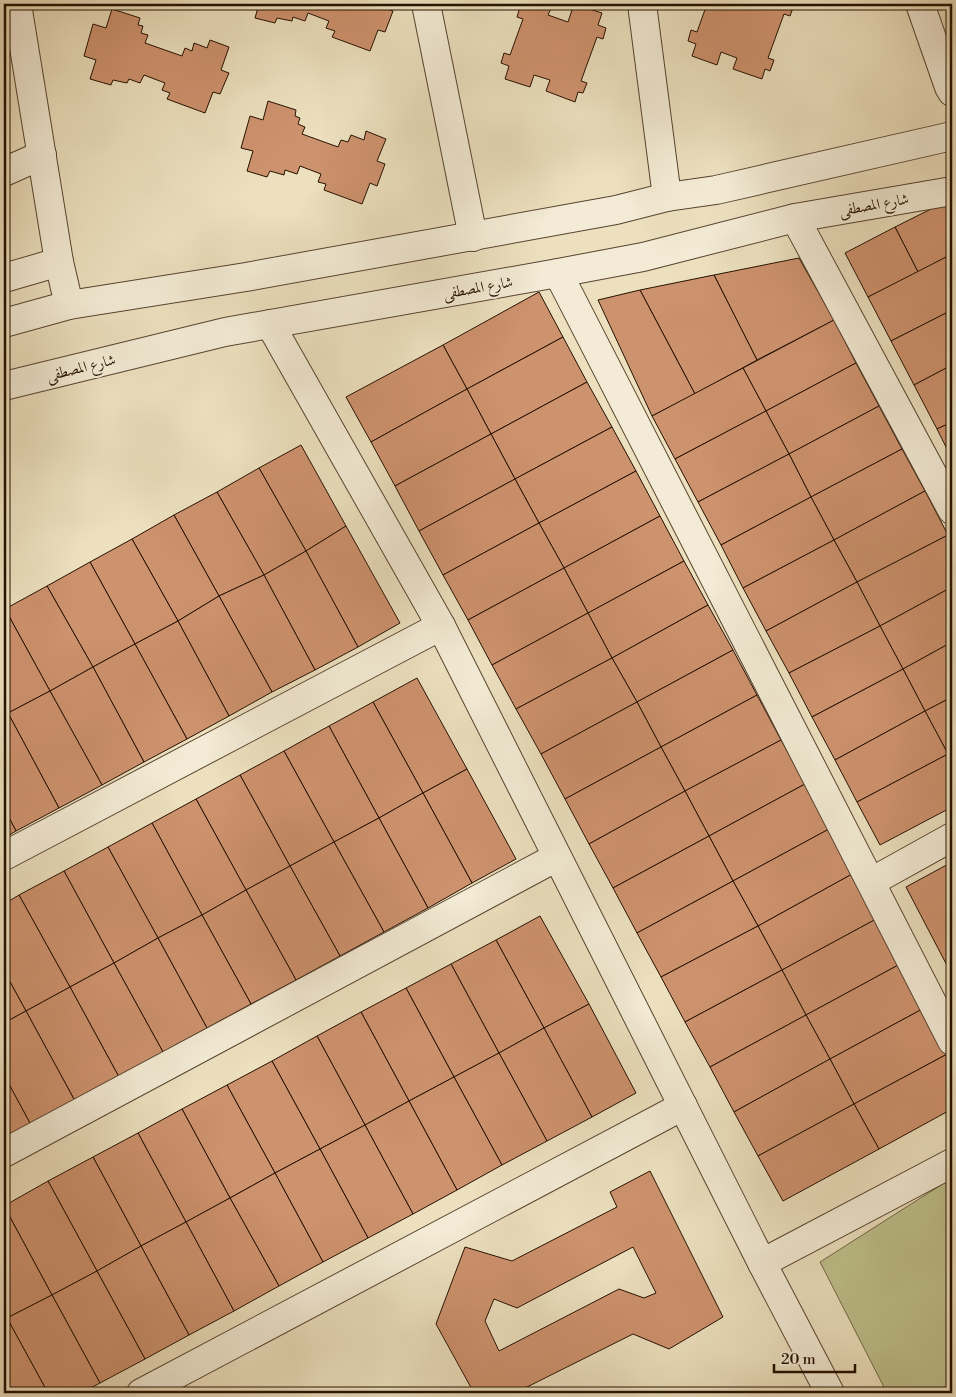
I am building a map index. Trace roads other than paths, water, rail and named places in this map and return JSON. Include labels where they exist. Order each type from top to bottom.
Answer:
[{"type":"street","points":[[17,4],[13,30],[42,155],[59,262],[69,305]]},
{"type":"street","points":[[426,4],[473,236]]},
{"type":"street","points":[[920,4],[952,92]]},
{"type":"street","points":[[636,6],[668,197]]},
{"type":"street","points":[[4,323],[69,305],[246,277],[616,210],[668,197],[716,190],[952,136]]},
{"type":"street","points":[[4,172],[42,155]]},
{"type":"street","name":"شارع المصطفى","points":[[4,386],[226,332],[558,274],[643,257],[795,218],[952,191]]},
{"type":"street","points":[[795,218],[952,510]]},
{"type":"street","points":[[4,278],[59,262]]},
{"type":"street","points":[[558,274],[952,1041]]},
{"type":"street","points":[[270,324],[441,626],[762,1263],[830,1393]]},
{"type":"street","points":[[4,856],[441,626]]},
{"type":"street","points":[[871,882],[952,837]]},
{"type":"street","points":[[4,1153],[557,857]]},
{"type":"street","points":[[140,1393],[683,1106]]},
{"type":"street","points":[[762,1263],[952,1163]]}]
